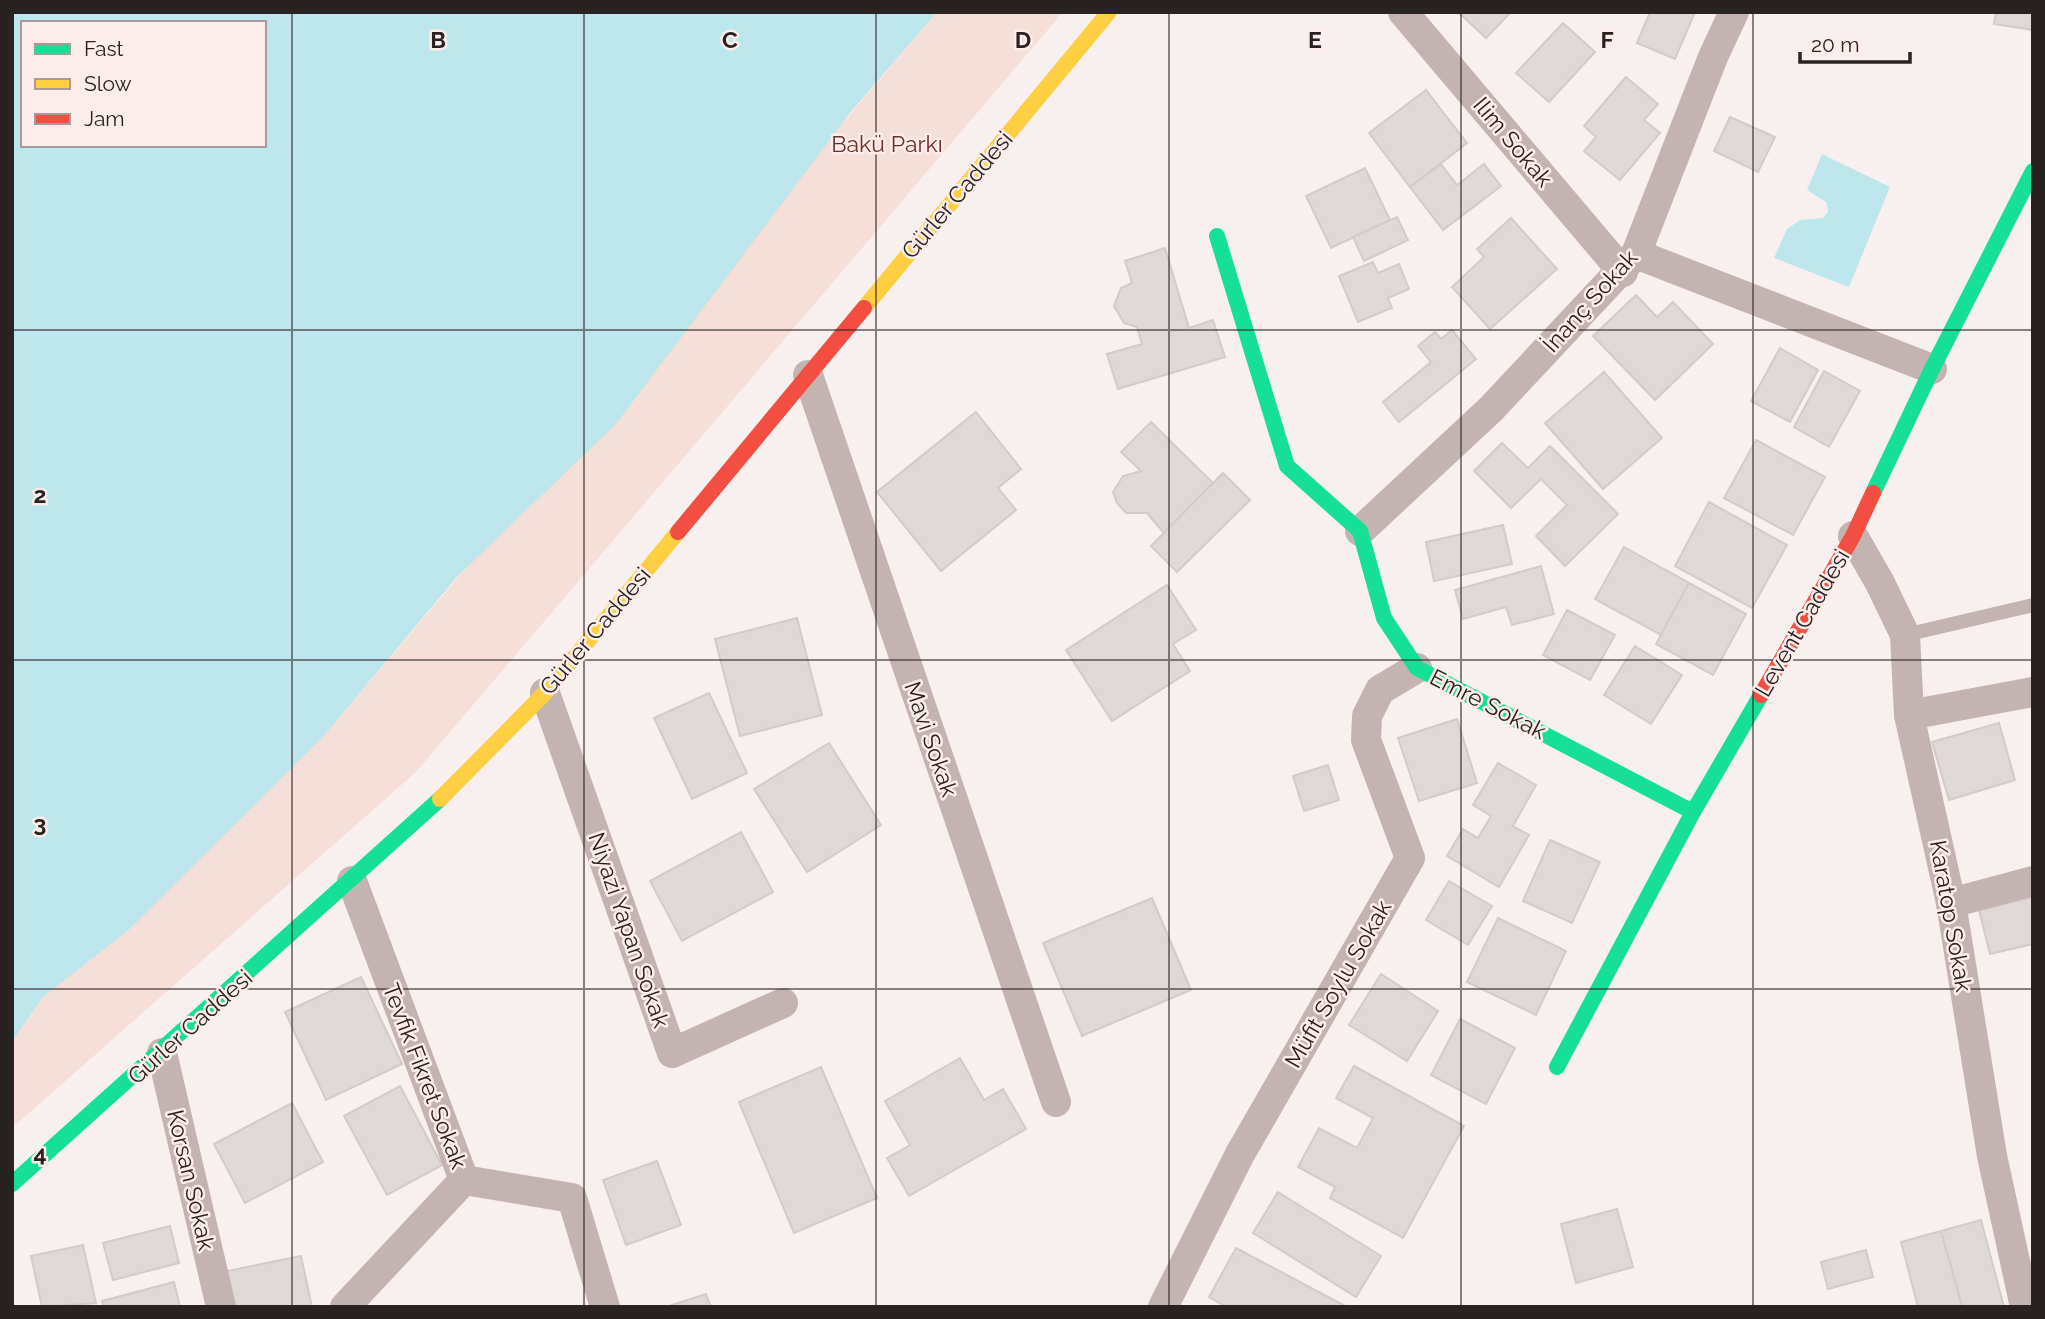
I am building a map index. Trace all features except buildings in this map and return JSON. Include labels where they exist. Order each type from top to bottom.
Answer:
[{"type":"street","name":"Gürler Caddesi","points":[[12,1184],[162,1053],[420,819],[545,693],[1110,12]]},
{"type":"street","name":"Ilim Sokak","points":[[1403,12],[1630,263],[1932,369]]},
{"type":"street","name":"İnanç Sokak","points":[[1360,531],[1490,409],[1630,263],[1713,57],[1734,12]]},
{"type":"street","name":"Levent Caddesi","points":[[1557,1067],[1693,812],[1853,536],[1932,369],[2033,171]]},
{"type":"street","points":[[1217,236],[1287,466],[1360,531]]},
{"type":"street","name":"Mavi Sokak","points":[[808,375],[1056,1102]]},
{"type":"street","name":"Emre Sokak","points":[[1360,531],[1384,618],[1417,668],[1693,812]]},
{"type":"street","name":"Karatop Sokak","points":[[1853,536],[1905,635],[1909,715],[1951,903],[1992,1156],[2025,1307]]},
{"type":"street","name":"Müfit Soylu Sokak","points":[[1163,1307],[1240,1154],[1410,858],[1366,740],[1367,716],[1380,690],[1417,668]]},
{"type":"street","points":[[1909,715],[2033,692]]},
{"type":"street","name":"Niyazi Yapan Sokak","points":[[545,693],[672,1053],[783,1003]]},
{"type":"street","name":"Tevfik Fikret Sokak","points":[[352,881],[464,1180],[572,1198],[605,1307]]},
{"type":"street","points":[[1951,903],[2033,881]]},
{"type":"street","name":"Korsan Sokak","points":[[162,1053],[221,1307]]},
{"type":"street","points":[[345,1307],[464,1180]]},
{"type":"lane","points":[[1905,635],[2033,605]]},
{"type":"green space","name":"Bakü Parkı","points":[[937,12],[1063,12],[416,772],[12,1128],[12,1042],[42,998],[130,929],[324,736]]},
{"type":"water","points":[[12,12],[937,12],[850,113],[616,424],[456,578],[324,736],[130,929],[42,998],[12,1042]]},
{"type":"water","points":[[1822,154],[1890,187],[1849,287],[1774,258],[1787,229],[1800,220],[1823,218],[1828,212],[1826,202],[1807,190]]},
{"type":"traffic: fast","points":[[1873,493],[1932,369],[2033,171]]},
{"type":"traffic: fast","points":[[1217,236],[1287,466],[1360,531],[1384,618],[1417,668],[1693,812]]},
{"type":"traffic: fast","points":[[1557,1067],[1693,812],[1761,695]]},
{"type":"traffic: fast","points":[[12,1184],[440,799]]},
{"type":"traffic: slow","points":[[864,308],[1109,12]]},
{"type":"traffic: slow","points":[[440,799],[545,693],[678,532]]},
{"type":"traffic: jam","points":[[678,532],[864,308]]},
{"type":"traffic: jam","points":[[1761,695],[1853,536],[1873,493]]}]
